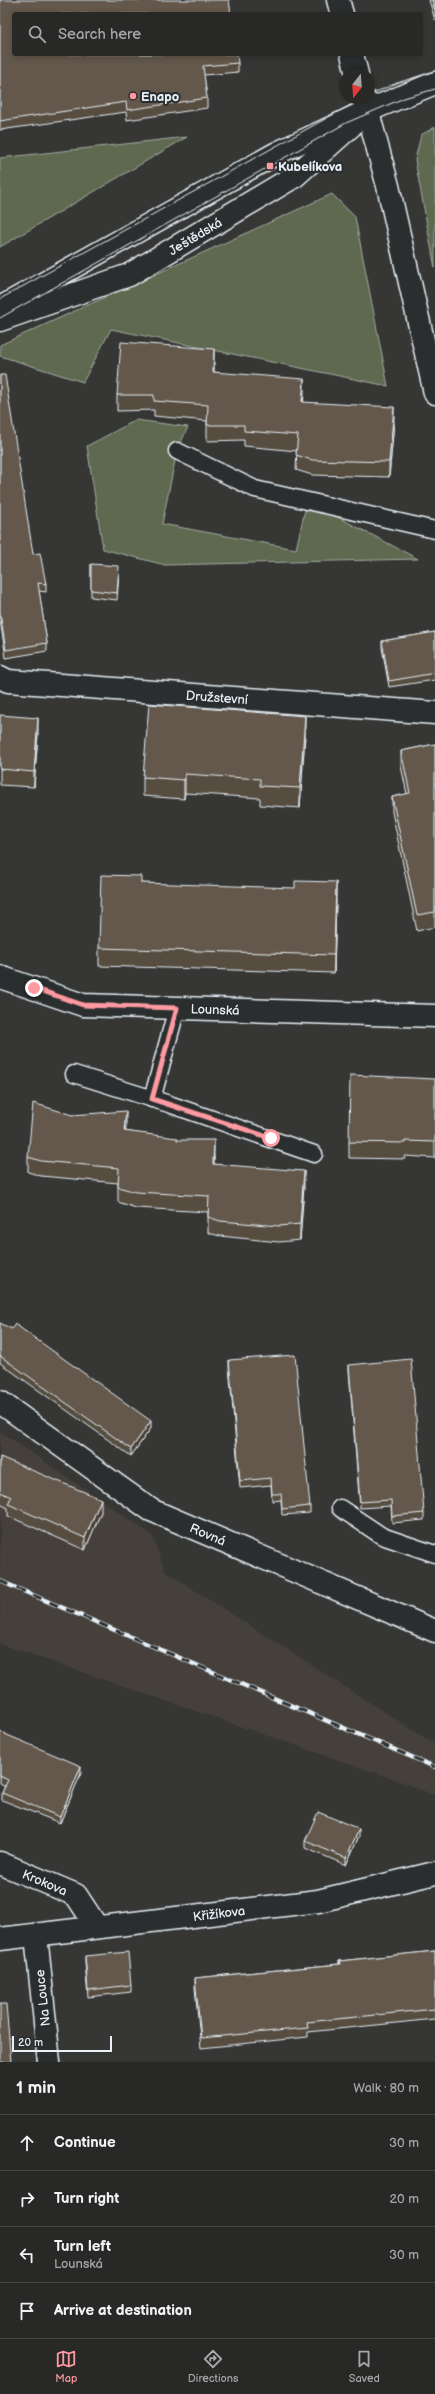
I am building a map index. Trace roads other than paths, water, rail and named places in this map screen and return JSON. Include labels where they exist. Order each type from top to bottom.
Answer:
[{"type":"street","points":[[338,0],[341,12]]},
{"type":"street","points":[[353,56],[356,68]]},
{"type":"street","name":"Ještědská","points":[[0,308],[366,105],[435,83]]},
{"type":"street","points":[[366,105],[388,186],[435,393]]},
{"type":"street","name":"Ještědská","points":[[0,320],[129,275],[295,176],[366,105]]},
{"type":"street","name":"Družstevní","points":[[0,677],[8,681],[435,713]]},
{"type":"street","name":"Lounská","points":[[0,976],[83,1005],[435,1016]]},
{"type":"street","name":"Rovná","points":[[0,1402],[151,1510],[435,1631]]},
{"type":"street","name":"Krokova","points":[[0,1863],[76,1895],[98,1927]]},
{"type":"street","name":"Křižíkova","points":[[0,1939],[318,1901],[435,1873]]},
{"type":"street","name":"Na Louce","points":[[36,1935],[49,2062]]},
{"type":"lane","points":[[177,451],[256,489],[435,530]]},
{"type":"lane","points":[[152,1099],[177,1008]]},
{"type":"lane","points":[[74,1074],[314,1154]]},
{"type":"lane","points":[[340,1508],[382,1536],[435,1554]]},
{"type":"tram line","points":[[375,92],[397,83],[435,71]]},
{"type":"tram line","points":[[0,318],[346,123],[404,98],[435,89]]},
{"type":"tram line","points":[[0,299],[352,104]]},
{"type":"railway","points":[[0,1581],[435,1767]]},
{"type":"place","name":"Enapo","points":[[133,96]]},
{"type":"place","name":"Kubelíkova","points":[[270,166]]}]
